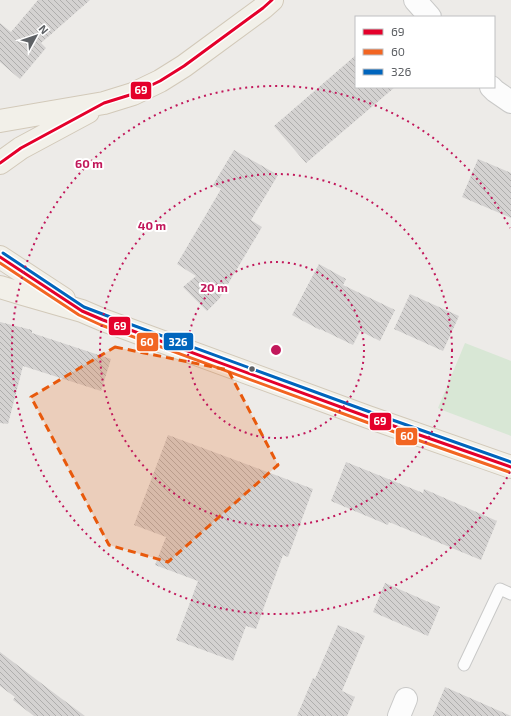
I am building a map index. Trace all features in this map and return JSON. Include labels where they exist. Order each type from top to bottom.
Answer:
[{"type":"main road","points":[[0,121],[104,103],[134,94],[184,66],[272,0]]},
{"type":"main road","points":[[0,163],[21,148],[104,103]]},
{"type":"main road","points":[[0,257],[82,311]]},
{"type":"main road","points":[[0,286],[82,311],[368,417],[511,467]]},
{"type":"street","points":[[415,0],[429,16]]},
{"type":"street","points":[[492,88],[511,102]]},
{"type":"lane","points":[[464,665],[500,589],[511,594]]},
{"type":"highlighted area","points":[[115,347],[228,370],[278,465],[168,562],[109,545],[31,397]]},
{"type":"green space","points":[[465,343],[511,361],[511,436],[438,408]]},
{"type":"building","points":[[38,0],[90,0],[41,43],[46,48],[20,79],[0,62],[0,23],[11,32]]},
{"type":"building","points":[[355,56],[355,88],[394,88],[306,163],[274,126]]},
{"type":"building","points":[[234,150],[278,175],[251,220],[262,227],[219,299],[207,311],[183,287],[196,276],[177,264],[221,189],[213,185]]},
{"type":"building","points":[[478,159],[511,173],[511,218],[462,197]]},
{"type":"building","points":[[319,264],[346,279],[343,285],[395,310],[380,341],[360,331],[353,345],[292,315]]},
{"type":"building","points":[[410,294],[459,316],[443,351],[394,329]]},
{"type":"building","points":[[0,322],[32,330],[32,333],[111,359],[101,391],[23,366],[8,424],[0,423]]},
{"type":"building","points":[[168,435],[313,489],[288,557],[283,555],[256,629],[246,626],[233,661],[176,640],[198,581],[155,565],[166,537],[134,525]]},
{"type":"building","points":[[346,462],[423,493],[424,489],[497,521],[481,560],[389,522],[388,525],[331,501]]},
{"type":"building","points":[[385,583],[440,607],[428,636],[373,612]]},
{"type":"building","points":[[338,625],[365,636],[342,691],[355,697],[347,716],[297,716],[313,678],[315,679]]},
{"type":"building","points":[[0,652],[85,716],[34,716],[13,700],[15,697],[0,686]]},
{"type":"building","points":[[445,687],[511,716],[433,716]]},
{"type":"transit line","name":"69","points":[[0,163],[21,148],[104,103],[133,94],[160,81],[184,66],[272,0]]},
{"type":"transit line","name":"326","points":[[3,253],[84,307],[511,462]]},
{"type":"transit line","name":"69","points":[[0,257],[82,311],[103,320],[368,417],[511,467]]},
{"type":"transit line","name":"60","points":[[0,263],[79,315],[101,325],[366,422],[509,472]]}]
